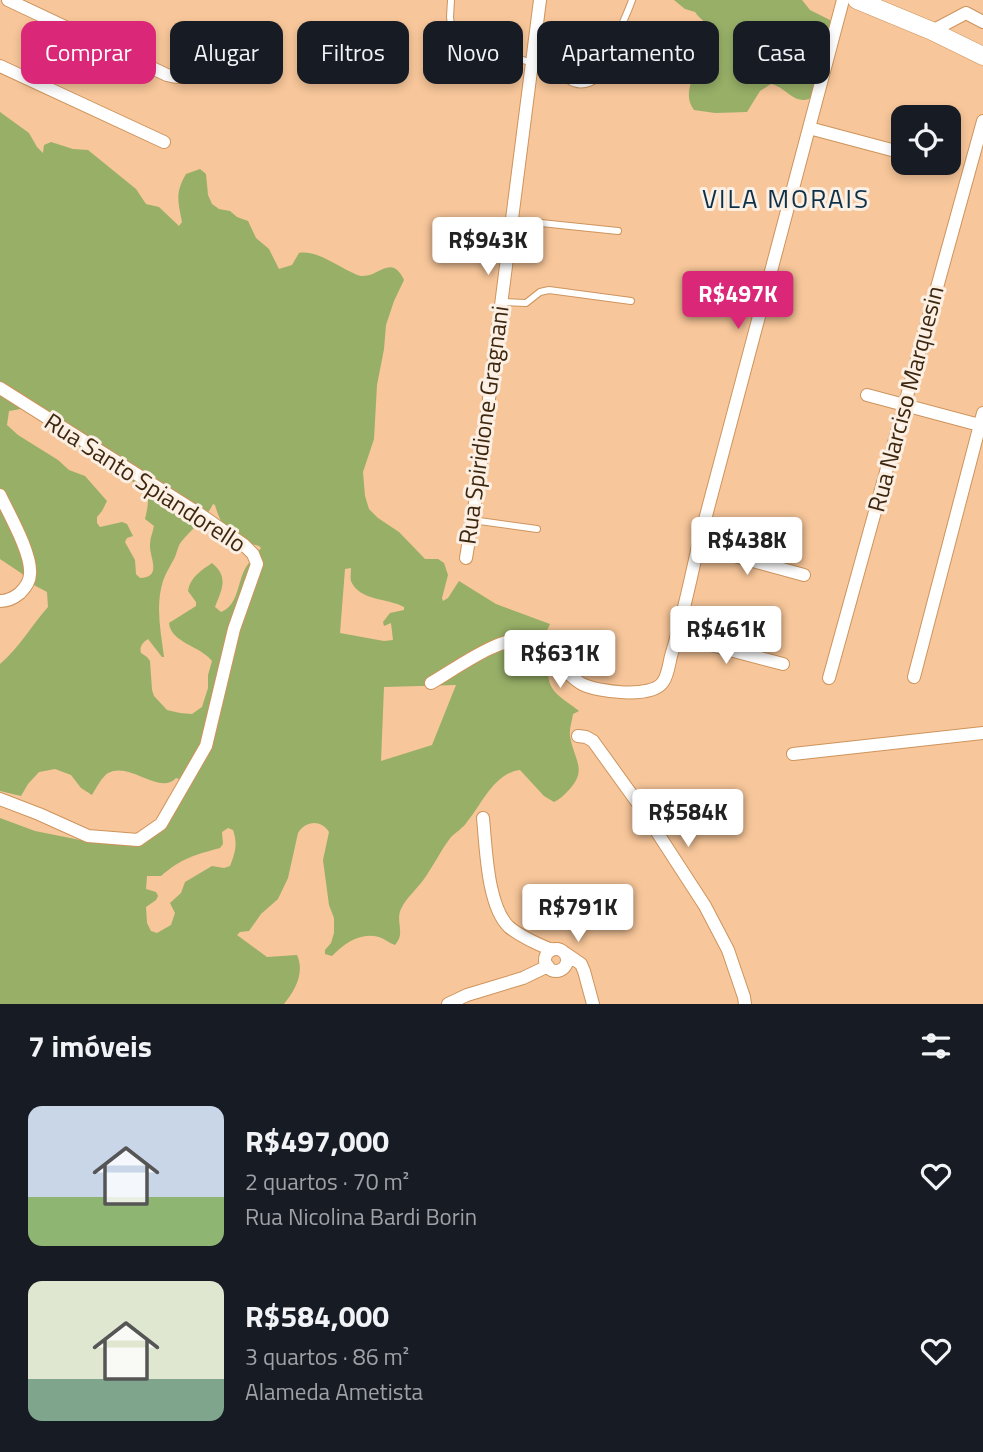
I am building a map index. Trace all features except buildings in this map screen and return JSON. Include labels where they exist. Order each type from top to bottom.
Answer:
[{"type":"main road","points":[[857,0],[933,31],[983,56]]},
{"type":"street","points":[[8,0],[170,76]]},
{"type":"street","name":"Rua Spiridione Gragnani","points":[[466,558],[478,485],[540,0]]},
{"type":"street","points":[[431,683],[479,654],[511,640],[536,643],[570,677],[597,690],[647,691],[655,689],[663,682],[843,0]]},
{"type":"street","points":[[933,31],[966,6],[983,22]]},
{"type":"street","points":[[0,66],[164,142]]},
{"type":"street","name":"Rua Narciso Marquesin","points":[[830,678],[983,121]]},
{"type":"street","points":[[809,128],[891,150]]},
{"type":"street","name":"Rua Santo Spiandorello","points":[[0,388],[198,513],[244,545],[253,554],[257,564],[234,629],[206,746],[161,824],[138,840],[88,835],[0,799]]},
{"type":"street","points":[[867,395],[982,421],[914,677]]},
{"type":"street","points":[[0,495],[29,557],[30,574],[26,586],[17,596],[0,601]]},
{"type":"street","points":[[698,546],[804,575]]},
{"type":"street","points":[[677,636],[783,664]]},
{"type":"street","points":[[793,754],[983,731]]},
{"type":"street","points":[[578,736],[593,741],[642,809],[705,906],[728,950],[745,1004]]},
{"type":"street","points":[[483,818],[489,876],[499,915],[515,931],[531,941],[552,950],[559,950],[581,964],[593,1004]]},
{"type":"street","points":[[552,950],[546,959],[548,966],[574,975],[589,987]]},
{"type":"street","points":[[561,969],[566,964],[565,953]]},
{"type":"street","points":[[448,1004],[467,995],[523,978],[548,966]]},
{"type":"lane","points":[[451,0],[450,17],[454,31],[532,63]]},
{"type":"lane","points":[[624,21],[632,0]]},
{"type":"lane","points":[[576,34],[617,41],[610,62],[596,80],[580,84],[566,79],[562,74],[560,64],[563,48],[571,36],[576,34]]},
{"type":"lane","points":[[512,219],[618,231]]},
{"type":"lane","points":[[501,302],[526,303],[540,292],[549,290],[631,301]]},
{"type":"lane","points":[[472,520],[537,529]]},
{"type":"green space","points":[[674,0],[802,0],[810,10],[830,20],[831,27],[830,31],[830,21],[733,21],[733,84],[771,84],[760,91],[747,112],[715,113],[694,110],[689,98],[691,84],[719,84],[719,21],[704,21],[695,12],[685,9]]},
{"type":"green space","points":[[771,84],[817,84],[809,99],[803,100]]},
{"type":"green space","points":[[0,112],[29,133],[43,153],[44,145],[51,142],[73,149],[88,150],[136,189],[146,204],[159,207],[179,226],[182,222],[180,187],[186,174],[200,169],[206,174],[208,195],[212,204],[248,221],[256,238],[269,249],[279,269],[292,265],[299,253],[306,253],[319,256],[360,276],[389,267],[399,272],[404,280],[386,325],[377,385],[374,439],[363,472],[369,509],[399,532],[425,559],[438,559],[444,563],[448,575],[443,601],[459,581],[496,604],[550,624],[541,644],[540,654],[532,660],[538,667],[548,669],[553,689],[579,711],[573,714],[570,733],[579,771],[577,777],[567,792],[554,802],[544,796],[520,770],[511,772],[496,783],[465,824],[451,837],[424,879],[403,905],[399,914],[400,936],[395,945],[379,937],[365,936],[348,943],[332,956],[325,954],[334,933],[334,918],[329,905],[323,860],[329,832],[318,823],[301,829],[288,878],[278,899],[261,914],[249,931],[237,935],[267,957],[297,955],[299,975],[284,1004],[0,1004],[0,818],[35,831],[80,840],[95,839],[115,845],[138,843],[151,839],[162,826],[185,779],[181,777],[162,783],[126,771],[117,771],[108,773],[92,795],[81,788],[71,775],[55,769],[39,772],[21,796],[0,791],[0,664],[48,607],[47,592],[0,559]],"holes":[[[26,408],[65,432],[101,467],[119,476],[127,471],[129,480],[145,491],[148,500],[145,519],[154,526],[150,542],[153,566],[151,574],[140,578],[136,574],[135,560],[125,542],[133,536],[127,524],[122,522],[100,527],[97,523],[97,517],[107,501],[85,476],[69,470],[7,425],[9,411]],[[213,504],[215,505],[221,521],[230,533],[261,548],[246,567],[234,599],[227,609],[221,612],[215,607],[222,589],[222,578],[212,563],[197,574],[189,586],[188,591],[196,606],[169,623],[175,635],[212,661],[202,707],[192,714],[180,713],[167,710],[154,696],[150,661],[141,653],[141,649],[148,639],[164,657],[159,609],[163,581],[181,542]],[[351,568],[351,581],[360,592],[404,607],[404,610],[390,613],[383,622],[384,626],[391,623],[393,640],[384,641],[340,633],[345,569]],[[456,685],[432,745],[381,761],[384,687]],[[228,828],[233,830],[235,848],[230,866],[212,866],[185,882],[181,893],[170,903],[175,913],[171,925],[157,933],[151,931],[147,923],[146,907],[158,896],[156,892],[146,889],[147,876],[161,876],[182,861],[220,848],[223,844],[222,832]]]},
{"type":"district","name":"VILA MORAIS","points":[[786,199]]}]
